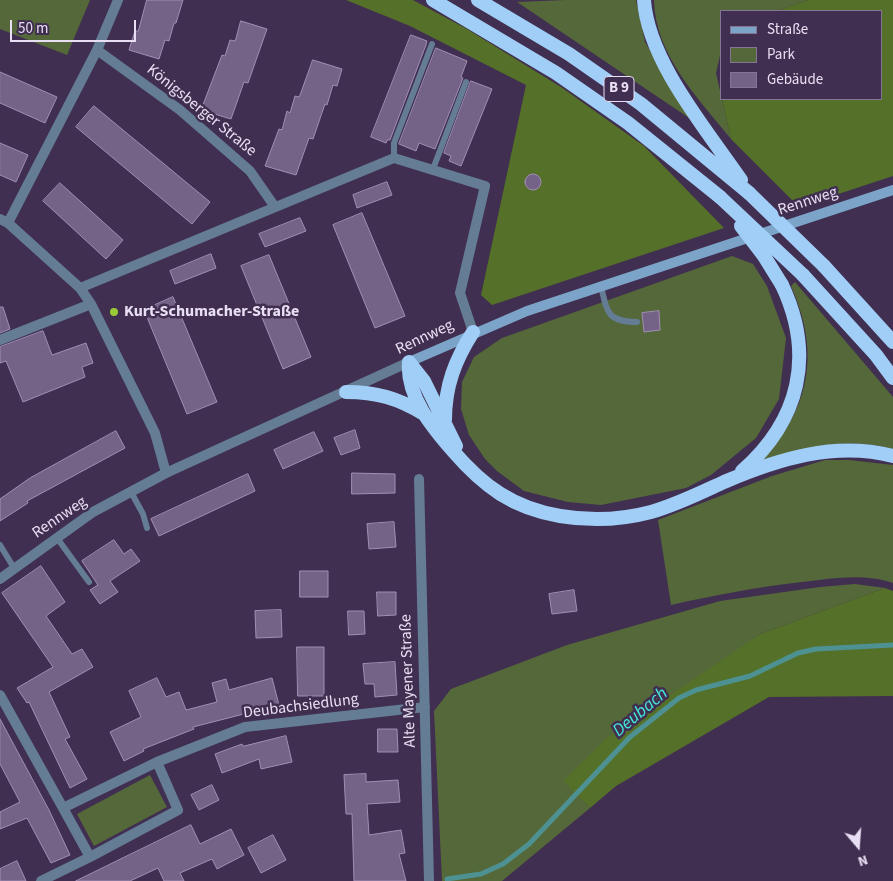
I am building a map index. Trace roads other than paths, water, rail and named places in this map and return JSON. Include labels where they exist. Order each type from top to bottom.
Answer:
[{"type":"highway","name":"B 9","points":[[433,0],[556,73],[628,123],[720,197],[803,275],[876,355],[893,378]]},
{"type":"highway","name":"B 9","points":[[478,0],[569,54],[641,104],[749,194],[824,266],[893,342]]},
{"type":"highway","points":[[644,0],[648,25],[665,66],[749,194]]},
{"type":"highway","points":[[720,197],[764,256],[782,285],[797,324],[800,346],[797,383],[783,422],[772,441],[742,471],[724,482]]},
{"type":"highway","points":[[445,424],[448,385],[459,353],[474,332]]},
{"type":"highway","points":[[409,362],[408,372],[412,387],[424,414],[465,465],[484,483],[505,498],[535,510],[574,518],[624,518],[651,512],[759,468],[812,453],[834,450],[859,450],[893,456]]},
{"type":"highway","points":[[409,362],[424,381],[465,465]]},
{"type":"highway","points":[[346,392],[375,393],[390,397],[424,414]]},
{"type":"main road","name":"Rennweg","points":[[409,362],[474,332],[601,286],[893,190]]},
{"type":"street","points":[[118,0],[97,50],[4,221],[80,288],[91,304],[156,433],[166,473]]},
{"type":"street","name":"Königsberger Straße","points":[[97,50],[180,110],[250,170],[275,207]]},
{"type":"street","points":[[80,288],[394,158],[485,186],[460,293],[474,332]]},
{"type":"street","points":[[0,340],[91,304]]},
{"type":"street","name":"Rennweg","points":[[0,579],[93,512],[166,473],[409,362]]},
{"type":"street","name":"Alte Mayener Straße","points":[[419,479],[429,881]]},
{"type":"street","points":[[0,695],[90,857]]},
{"type":"street","name":"Deubachsiedlung","points":[[63,808],[157,762],[245,727],[425,707]]},
{"type":"street","points":[[41,881],[178,810],[157,762]]},
{"type":"lane","points":[[394,158],[394,144],[432,44]]},
{"type":"lane","points":[[433,169],[466,82]]},
{"type":"lane","points":[[601,286],[606,308],[610,316],[619,322],[636,322]]},
{"type":"lane","points":[[131,492],[143,514],[147,528]]},
{"type":"lane","points":[[57,538],[89,582]]},
{"type":"lane","points":[[0,545],[14,568]]},
{"type":"waterway","name":"Deubach","points":[[447,879],[481,874],[503,864],[529,844],[630,737],[679,698],[696,690],[750,676],[798,653],[816,649],[893,645]]},
{"type":"place","name":"Kurt-Schumacher-Straße","points":[[114,312]]}]
